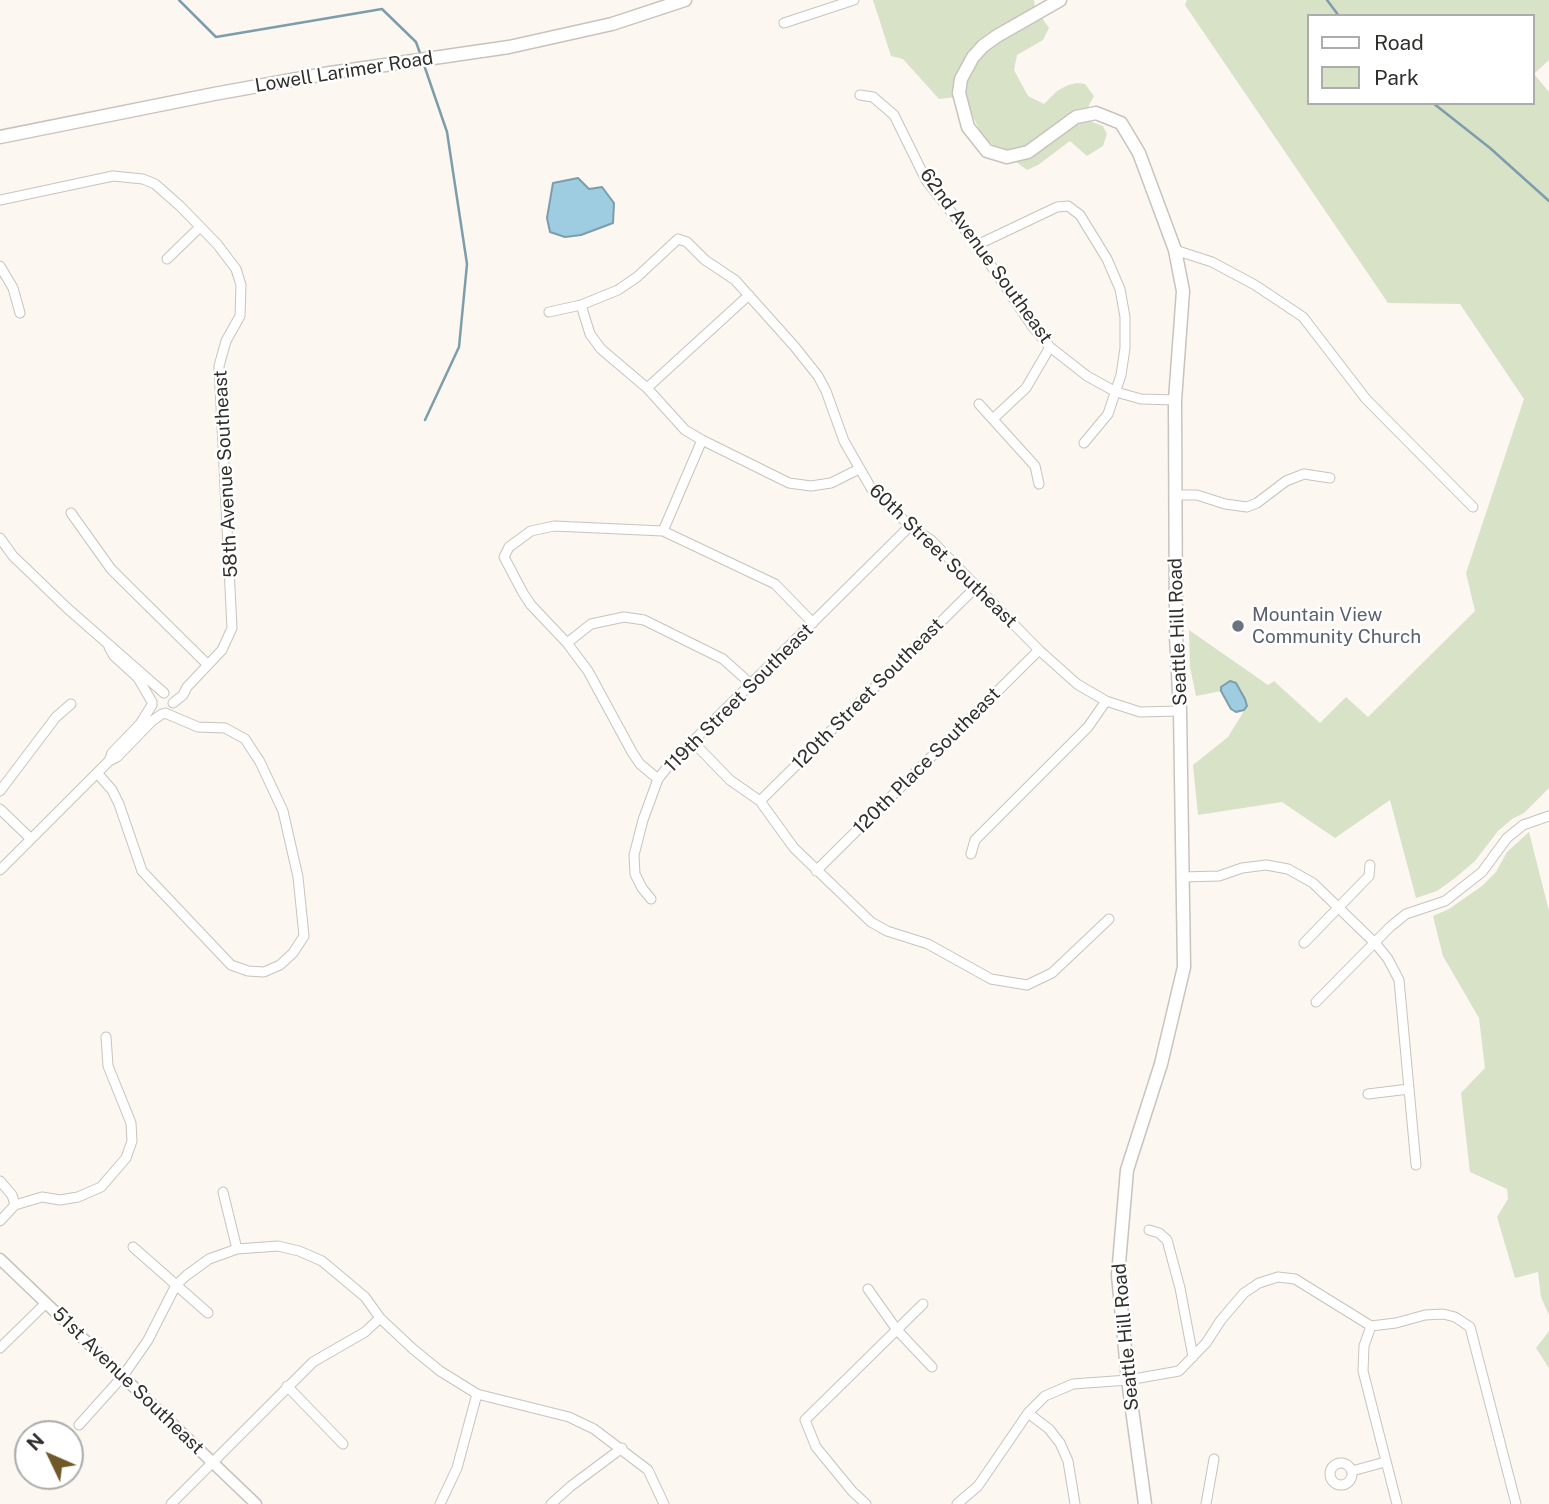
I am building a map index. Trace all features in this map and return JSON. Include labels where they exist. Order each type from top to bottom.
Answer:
[{"type":"main road","name":"Lowell Larimer Road","points":[[0,138],[227,91],[516,45],[612,24],[685,0]]},
{"type":"main road","name":"Seattle Hill Road","points":[[1060,0],[997,36],[973,57],[961,79],[959,93],[968,127],[987,151],[1007,157],[1028,152],[1076,117],[1096,113],[1121,123],[1132,138],[1175,250],[1183,291],[1175,400],[1175,495],[1184,967],[1161,1064],[1127,1170],[1118,1276],[1128,1380],[1145,1504]]},
{"type":"street","points":[[784,23],[854,0]]},
{"type":"street","name":"62nd Avenue Southeast","points":[[860,95],[873,97],[894,115],[926,180],[977,245],[1008,293],[1050,347],[1087,376],[1116,392],[1142,399],[1175,400]]},
{"type":"street","name":"58th Avenue Southeast","points":[[0,200],[113,176],[128,176],[155,184],[198,225],[236,269],[241,285],[240,316],[226,341],[219,366],[232,628],[222,650],[187,687],[183,695],[172,703]]},
{"type":"street","points":[[977,245],[1057,207],[1068,206],[1080,215],[1107,259],[1120,289],[1125,317],[1125,348],[1121,375],[1108,414],[1084,443]]},
{"type":"street","points":[[167,259],[198,225]]},
{"type":"street","name":"60th Street Southeast","points":[[581,305],[618,290],[678,239],[687,243],[705,260],[735,280],[818,376],[844,441],[871,488],[910,526],[931,540],[1039,650],[1077,684],[1106,701],[1140,712],[1180,711]]},
{"type":"street","points":[[1175,250],[1212,262],[1255,285],[1303,317],[1366,399],[1473,506]]},
{"type":"street","points":[[0,266],[13,288],[20,313]]},
{"type":"street","points":[[647,387],[749,295]]},
{"type":"street","points":[[550,312],[581,305],[590,334],[601,349],[647,387],[685,430],[702,440],[789,483],[811,486],[831,483],[859,469]]},
{"type":"street","points":[[994,418],[1026,388],[1050,347]]},
{"type":"street","points":[[979,404],[1035,466],[1039,484]]},
{"type":"street","points":[[663,531],[702,440]]},
{"type":"street","points":[[1175,495],[1197,495],[1225,504],[1247,507],[1257,503],[1286,481],[1304,474],[1330,478]]},
{"type":"street","points":[[71,513],[111,569],[208,665]]},
{"type":"street","points":[[658,779],[640,764],[587,671],[567,643],[531,606],[504,557],[509,547],[531,531],[554,526],[663,531],[775,584],[813,623]]},
{"type":"street","name":"119th Street Southeast","points":[[652,899],[635,874],[634,855],[658,779],[910,526]]},
{"type":"street","points":[[0,538],[13,556],[138,678],[155,711],[183,719],[198,727],[225,728],[246,739],[283,811],[298,877],[304,936],[293,953],[280,965],[264,972],[248,971],[231,965],[142,871],[112,789],[97,774]]},
{"type":"street","name":"120th Street Southeast","points":[[760,801],[976,587]]},
{"type":"street","points":[[567,643],[591,624],[624,617],[644,620],[723,659],[752,685]]},
{"type":"street","points":[[109,647],[119,651],[165,694],[183,719]]},
{"type":"street","name":"120th Place Southeast","points":[[816,871],[1039,650]]},
{"type":"street","name":"58th Avenue Southeast","points":[[165,694],[187,687]]},
{"type":"street","points":[[109,761],[112,753],[140,724],[157,694],[165,694]]},
{"type":"street","points":[[971,854],[975,840],[1088,727],[1106,701]]},
{"type":"street","points":[[0,870],[109,761],[117,757],[152,721],[170,709],[172,703]]},
{"type":"street","points":[[0,791],[56,717],[71,704]]},
{"type":"street","points":[[693,742],[730,780],[760,801],[794,848],[871,922],[887,931],[928,944],[991,979],[1027,985],[1052,973],[1110,919]]},
{"type":"street","points":[[0,809],[31,839]]},
{"type":"street","points":[[1317,1002],[1406,914],[1445,901],[1482,872],[1507,838],[1523,825],[1549,816]]},
{"type":"street","points":[[1183,877],[1219,876],[1242,868],[1266,865],[1289,869],[1314,883],[1376,944],[1399,980],[1416,1165]]},
{"type":"street","points":[[1304,943],[1369,876],[1370,865]]},
{"type":"street","points":[[0,1221],[15,1205],[42,1197],[60,1200],[78,1197],[101,1187],[126,1158],[132,1141],[131,1123],[108,1066],[106,1037]]},
{"type":"street","points":[[1368,1094],[1409,1089]]},
{"type":"street","points":[[0,1181],[12,1195],[15,1205]]},
{"type":"street","points":[[223,1192],[237,1248]]},
{"type":"street","points":[[1149,1230],[1159,1233],[1167,1240],[1193,1357]]},
{"type":"street","points":[[83,1420],[123,1376],[148,1340],[176,1285],[209,1259],[237,1248],[278,1246],[322,1261],[365,1297],[380,1318],[413,1349],[440,1371],[477,1394],[569,1417],[594,1429],[622,1448],[648,1471],[664,1504]]},
{"type":"street","points":[[133,1247],[208,1313]]},
{"type":"street","name":"51st Avenue Southeast","points":[[0,1259],[256,1504]]},
{"type":"street","points":[[957,1504],[978,1486],[1028,1413],[1045,1396],[1073,1384],[1128,1380],[1180,1371],[1206,1343],[1244,1293],[1259,1283],[1278,1277],[1296,1279],[1371,1326],[1396,1324],[1425,1315],[1443,1314],[1455,1317],[1470,1327],[1516,1504]]},
{"type":"street","points":[[869,1289],[897,1330],[932,1367]]},
{"type":"street","points":[[0,1349],[46,1303]]},
{"type":"street","points":[[866,1504],[816,1447],[805,1420],[923,1304]]},
{"type":"street","points":[[171,1504],[313,1362],[365,1332],[380,1318]]},
{"type":"street","points":[[1371,1326],[1364,1346],[1363,1371],[1397,1504]]},
{"type":"street","points":[[287,1386],[343,1444]]},
{"type":"street","points":[[440,1504],[457,1468],[477,1394]]},
{"type":"street","points":[[1028,1413],[1049,1429],[1060,1443],[1068,1461],[1075,1504]]},
{"type":"street","points":[[551,1504],[622,1448]]},
{"type":"street","points":[[1206,1504],[1214,1459]]},
{"type":"street","points":[[1352,1471],[1385,1462]]},
{"type":"green space","points":[[873,0],[1034,0],[1035,8],[1049,28],[1043,40],[1017,55],[1014,70],[1028,96],[1044,104],[1057,91],[1068,85],[1085,84],[1094,96],[1087,109],[1087,120],[1103,126],[1107,134],[1103,146],[1087,156],[1070,141],[1027,170],[989,142],[969,110],[956,97],[939,99],[903,59],[891,56]]},
{"type":"green space","points":[[1187,0],[1549,0],[1549,60],[1535,73],[1535,14],[1308,14],[1308,105],[1535,105],[1535,75],[1549,92],[1549,788],[1524,813],[1498,831],[1475,861],[1455,878],[1437,891],[1416,898],[1390,800],[1335,838],[1282,802],[1198,815],[1193,765],[1228,737],[1247,706],[1236,683],[1230,681],[1221,687],[1221,691],[1196,696],[1190,667],[1189,630],[1268,685],[1274,681],[1320,723],[1346,697],[1368,717],[1475,611],[1466,573],[1524,399],[1460,304],[1388,303],[1185,5]]},
{"type":"green space","points":[[1529,832],[1549,911],[1549,1315],[1541,1297],[1538,1272],[1515,1278],[1497,1217],[1508,1199],[1507,1189],[1470,1172],[1461,1093],[1485,1068],[1479,1018],[1443,956],[1433,916],[1449,909],[1482,886],[1496,872],[1507,852]]},
{"type":"green space","points":[[1549,1331],[1549,1368],[1536,1348]]},
{"type":"water","points":[[578,178],[589,189],[602,187],[614,203],[613,223],[581,235],[565,237],[550,232],[547,218],[553,183]]},
{"type":"water","points":[[1230,681],[1236,683],[1245,699],[1247,706],[1244,710],[1236,712],[1231,709],[1221,691],[1221,687]]},
{"type":"waterway","points":[[179,0],[216,37],[382,9],[416,42],[421,56]]},
{"type":"waterway","points":[[1327,0],[1338,14]]},
{"type":"waterway","points":[[423,62],[447,132],[467,264],[459,347],[425,420]]},
{"type":"waterway","points":[[1436,105],[1490,148],[1549,201]]},
{"type":"place","name":"Mountain View Community Church","points":[[1238,626]]}]
